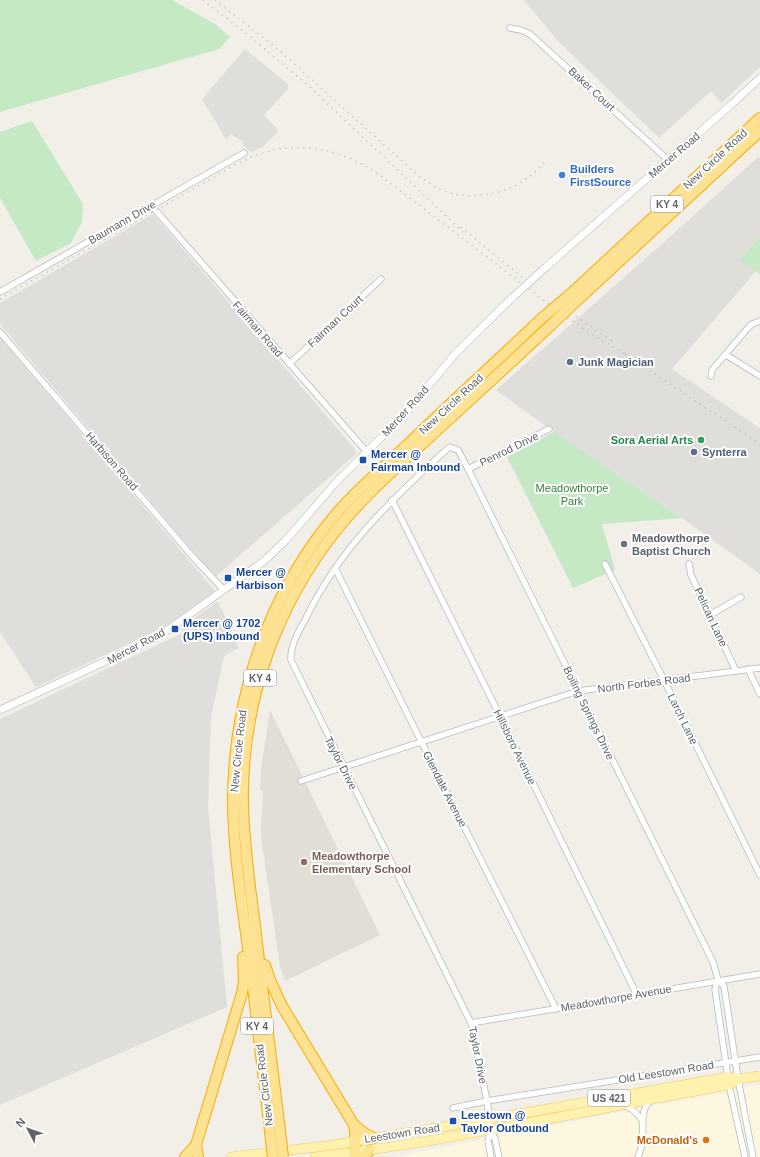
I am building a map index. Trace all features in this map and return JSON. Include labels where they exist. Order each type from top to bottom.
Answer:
[{"type":"highway","name":"New Circle Road","points":[[273,1157],[276,1139],[243,805],[245,753],[253,702],[275,633],[294,594],[318,555],[351,512],[382,480],[550,326],[579,292],[760,118]]},
{"type":"highway","name":"New Circle Road","points":[[283,1157],[276,1139],[243,911],[235,842],[233,799],[239,724],[244,698],[255,660],[277,605],[303,558],[338,512],[354,495],[541,319],[579,292],[760,131]]},
{"type":"highway","points":[[253,906],[267,974],[277,997],[354,1125],[364,1133],[374,1138]]},
{"type":"highway","points":[[186,1157],[196,1145],[242,993],[244,981],[243,911]]},
{"type":"highway","points":[[354,1125],[354,1141],[361,1154]]},
{"type":"highway","points":[[196,1145],[198,1157]]},
{"type":"main road","name":"Leestown Road","points":[[315,1157],[361,1154],[621,1105],[728,1081],[760,1076]]},
{"type":"main road","name":"Leestown Road","points":[[232,1157],[374,1138],[728,1081]]},
{"type":"street","name":"Baker Court","points":[[510,28],[521,30],[530,34],[668,160]]},
{"type":"street","name":"Mercer Road","points":[[0,710],[143,644],[168,629],[224,590],[276,551],[329,489],[404,415],[456,353],[513,297],[546,266],[760,78]]},
{"type":"street","name":"Baumann Drive","points":[[0,292],[244,153]]},
{"type":"street","name":"Fairman Road","points":[[151,205],[366,451]]},
{"type":"street","name":"Fairman Court","points":[[289,364],[381,279]]},
{"type":"street","points":[[711,376],[712,370],[747,329],[752,324],[760,321]]},
{"type":"street","name":"Harbison Road","points":[[0,332],[192,556],[224,590]]},
{"type":"street","points":[[726,355],[760,376]]},
{"type":"street","name":"Penrod Drive","points":[[468,469],[549,429]]},
{"type":"street","name":"Taylor Drive","points":[[454,448],[450,447],[446,450],[392,500],[356,540],[335,568],[314,601],[290,653],[291,660],[472,1022],[491,1130]]},
{"type":"street","name":"Boiling Springs Drive","points":[[454,448],[461,454],[713,962],[718,980],[715,989],[728,1081],[745,1157]]},
{"type":"street","name":"Hillsboro Avenue","points":[[392,500],[637,995]]},
{"type":"street","name":"Larch Lane","points":[[604,564],[664,680],[760,875]]},
{"type":"street","name":"Pelican Lane","points":[[689,564],[691,575],[736,671]]},
{"type":"street","name":"Glendale Avenue","points":[[335,568],[556,1009]]},
{"type":"street","points":[[710,615],[741,597]]},
{"type":"street","name":"North Forbes Road","points":[[301,781],[578,691],[760,668]]},
{"type":"street","points":[[748,669],[760,694]]},
{"type":"street","name":"Meadowthorpe Avenue","points":[[472,1022],[760,974]]},
{"type":"street","name":"Boiling Springs Drive","points":[[718,980],[723,984],[725,989],[738,1079],[753,1157]]},
{"type":"street","name":"Old Leestown Road","points":[[453,1108],[487,1101],[760,1057]]},
{"type":"street","points":[[638,1157],[643,1141],[642,1120],[644,1110],[648,1102],[654,1098]]},
{"type":"street","points":[[621,1105],[629,1107],[636,1112],[642,1120]]},
{"type":"street","points":[[491,1130],[488,1141],[491,1157]]},
{"type":"street","points":[[491,1130],[495,1139],[499,1157]]},
{"type":"shaded area","points":[[524,0],[760,0],[760,67],[721,103],[711,91],[659,138],[559,42]]},
{"type":"shaded area","points":[[245,49],[288,84],[288,89],[264,115],[279,131],[261,148],[251,152],[243,145],[243,141],[231,134],[226,139],[202,99]]},
{"type":"shaded area","points":[[758,157],[760,158],[760,237],[739,260],[756,271],[672,369],[760,428],[760,574],[682,518],[554,432],[496,390],[662,244]]},
{"type":"shaded area","points":[[153,214],[354,448],[356,454],[215,577],[0,324],[0,303]]},
{"type":"shaded area","points":[[0,338],[215,591],[163,628],[36,687],[0,632]]},
{"type":"shaded area","points":[[218,601],[239,648],[224,656],[211,718],[208,807],[227,1007],[0,1105],[0,719],[183,633],[181,628]]},
{"type":"shaded area","name":"Meadowthorpe Elementary School","points":[[270,710],[380,935],[285,981],[280,966],[261,828],[263,791],[260,790],[261,768]]},
{"type":"shaded area","points":[[760,1085],[760,1157],[395,1157],[751,1086]]},
{"type":"green space","points":[[0,0],[172,0],[215,24],[230,37],[219,49],[0,112]]},
{"type":"green space","points":[[32,121],[83,204],[82,222],[71,243],[36,261],[0,198],[0,132]]},
{"type":"green space","points":[[760,237],[760,274],[739,260]]},
{"type":"green space","name":"Meadowthorpe Park","points":[[554,432],[682,518],[602,524],[615,570],[573,588],[507,457]]},
{"type":"railway","points":[[203,0],[241,29],[310,87],[464,233]]},
{"type":"railway","points":[[215,0],[280,51],[420,177],[446,192],[470,196],[491,194],[502,191],[521,183],[545,162]]},
{"type":"railway","points":[[0,299],[243,161],[262,153],[281,149],[310,148],[324,150],[351,159],[377,173],[586,331],[629,356]]},
{"type":"railway","points":[[461,227],[523,278]]},
{"type":"railway","points":[[571,313],[614,342]]},
{"type":"railway","points":[[625,354],[760,444]]},
{"type":"place","name":"Builders FirstSource","points":[[562,175]]},
{"type":"place","name":"Junk Magician","points":[[570,362]]},
{"type":"place","name":"Sora Aerial Arts","points":[[701,440]]},
{"type":"place","name":"Synterra","points":[[694,452]]},
{"type":"place","name":"Mercer @ Fairman Inbound","points":[[363,460]]},
{"type":"place","name":"Meadowthorpe Baptist Church","points":[[624,544]]},
{"type":"place","name":"Mercer @ Harbison","points":[[228,578]]},
{"type":"place","name":"Mercer @ 1702 (UPS) Inbound","points":[[175,629]]},
{"type":"place","name":"Meadowthorpe Elementary School","points":[[304,862]]},
{"type":"place","name":"Leestown @ Taylor Outbound","points":[[453,1121]]},
{"type":"place","name":"McDonald's","points":[[706,1140]]}]
